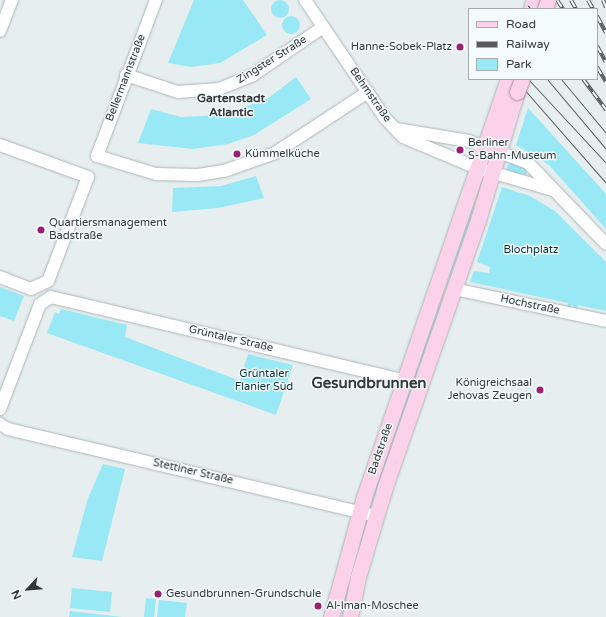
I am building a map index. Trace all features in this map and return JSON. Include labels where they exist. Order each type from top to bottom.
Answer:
[{"type":"main road","name":"Badstraße","points":[[331,617],[360,511],[484,145],[513,83]]},
{"type":"main road","name":"Badstraße","points":[[350,617],[358,576],[377,516],[454,289],[499,150],[513,83]]},
{"type":"main road","points":[[438,284],[454,289]]},
{"type":"street","points":[[0,31],[12,0]]},
{"type":"street","name":"Bellermannstraße","points":[[156,0],[96,156],[156,174],[190,176],[224,171],[276,153],[368,92]]},
{"type":"street","name":"Behmstraße","points":[[305,0],[368,92],[396,129],[412,143],[477,168],[553,190]]},
{"type":"street","name":"Zingster Straße","points":[[126,75],[178,92],[219,89],[252,75],[323,27]]},
{"type":"street","name":"Behmstraße","points":[[396,129],[428,131],[484,145],[528,163],[606,244]]},
{"type":"street","points":[[0,145],[88,177],[49,279],[31,289],[0,277]]},
{"type":"street","name":"Hochstraße","points":[[454,289],[606,321]]},
{"type":"street","name":"Grüntaler Straße","points":[[0,409],[40,304],[48,298],[58,297],[404,380]]},
{"type":"street","name":"Stettiner Straße","points":[[4,427],[377,516]]},
{"type":"green space","points":[[194,0],[243,0],[267,35],[220,63],[191,67],[168,63]]},
{"type":"green space","points":[[280,0],[286,3],[289,9],[286,15],[280,18],[274,15],[271,9],[274,3]]},
{"type":"green space","points":[[291,16],[297,19],[300,25],[297,31],[291,34],[285,31],[282,25],[285,19]]},
{"type":"green space","points":[[296,77],[311,99],[254,135],[228,144],[193,149],[138,143],[151,109],[181,117],[222,115],[267,99]]},
{"type":"green space","points":[[528,108],[606,194],[606,229],[549,165],[516,145]]},
{"type":"green space","points":[[510,160],[527,170],[526,175],[506,171]]},
{"type":"green space","points":[[256,176],[264,198],[218,208],[172,212],[173,188],[221,186]]},
{"type":"green space","name":"Blochplatz","points":[[502,187],[530,196],[555,211],[606,262],[606,311],[578,305],[577,311],[572,304],[570,310],[567,310],[568,303],[470,282],[474,271],[489,273],[490,267],[477,262]]},
{"type":"green space","points":[[470,206],[475,208],[450,276],[447,274]]},
{"type":"green space","points":[[0,287],[24,296],[14,321],[0,316]]},
{"type":"green space","points":[[437,302],[443,304],[423,363],[418,361]]},
{"type":"green space","name":"Grüntaler Flanier Süd","points":[[61,309],[127,325],[125,337],[240,381],[248,354],[293,365],[276,415],[47,333],[55,312],[59,314]]},
{"type":"green space","points":[[416,367],[421,369],[378,497],[373,495]]},
{"type":"green space","points":[[103,464],[125,469],[102,561],[72,557],[88,498]]},
{"type":"green space","points":[[360,530],[366,532],[349,585],[344,612],[339,611]]},
{"type":"green space","points":[[72,588],[112,592],[110,612],[70,608]]},
{"type":"green space","points":[[146,598],[156,599],[154,617],[144,617]]},
{"type":"green space","points":[[159,600],[187,603],[185,617],[157,617]]},
{"type":"green space","points":[[70,611],[122,617],[69,617]]},
{"type":"tram line","points":[[516,80],[606,183]]},
{"type":"tram line","points":[[529,80],[606,163]]},
{"type":"tram line","points":[[548,80],[606,149]]},
{"type":"tram line","points":[[562,80],[606,133]]},
{"type":"railway","points":[[542,0],[546,8]]},
{"type":"railway","points":[[557,0],[562,8]]},
{"type":"railway","points":[[571,0],[575,8]]},
{"type":"railway","points":[[588,0],[592,8]]},
{"type":"railway","points":[[603,0],[606,7]]},
{"type":"railway","points":[[598,18],[606,33]]},
{"type":"railway","points":[[598,48],[606,62]]},
{"type":"railway","points":[[598,69],[606,82]]},
{"type":"railway","points":[[584,80],[606,110]]},
{"type":"place","name":"Hanne-Sobek-Platz","points":[[460,47]]},
{"type":"place","name":"Berliner S-Bahn-Museum","points":[[460,150]]},
{"type":"place","name":"Kümmelküche","points":[[237,154]]},
{"type":"place","name":"Quartiersmanagement Badstraße","points":[[41,230]]},
{"type":"place","name":"Königreichsaal Jehovas Zeugen","points":[[540,390]]},
{"type":"place","name":"Gesundbrunnen-Grundschule","points":[[158,594]]},
{"type":"place","name":"Al-Iman-Moschee","points":[[318,606]]},
{"type":"district","name":"Gartenstadt Atlantic","points":[[231,106]]},
{"type":"district","name":"Gesundbrunnen","points":[[369,384]]}]
